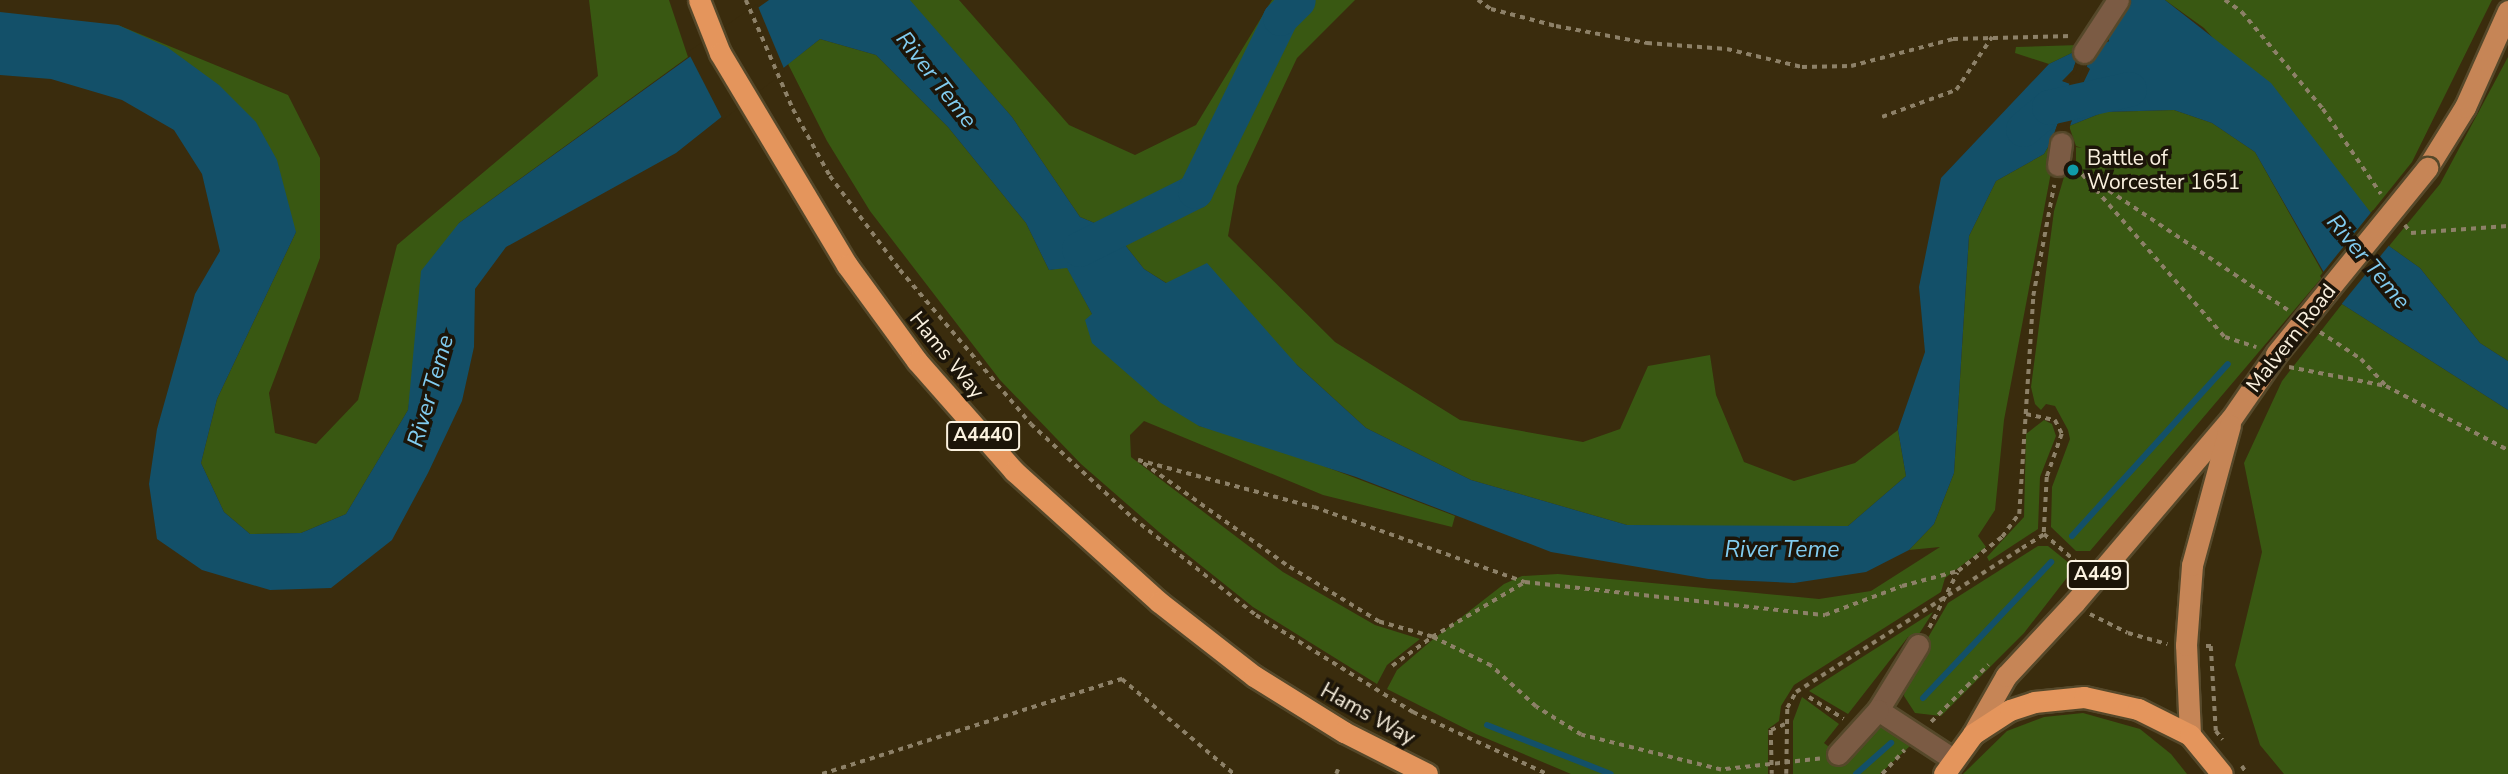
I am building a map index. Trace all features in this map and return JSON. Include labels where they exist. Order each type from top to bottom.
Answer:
[{"type":"highway","name":"Hams Way","points":[[699,0],[720,53],[847,265],[917,361],[1014,471],[1159,602],[1254,676],[1344,732],[1427,774]]},
{"type":"highway","points":[[1948,766],[1973,734],[2010,710],[2034,702],[2084,697],[2138,709],[2190,736],[2223,769]]},
{"type":"main road","name":"Malvern Road","points":[[1973,734],[2006,676],[2231,419],[2275,355],[2427,168],[2465,107],[2508,11]]},
{"type":"main road","name":"Malvern Road","points":[[2190,736],[2186,645],[2192,565],[2231,419]]},
{"type":"lane","points":[[2087,45],[2118,0]]},
{"type":"lane","points":[[2058,165],[2061,143]]},
{"type":"lane","points":[[1838,754],[1878,710],[1918,645]]},
{"type":"lane","points":[[1878,710],[1916,737],[1948,766]]},
{"type":"path","points":[[746,0],[793,109],[830,176],[900,270],[1003,394],[1133,517],[1256,615],[1413,712],[1547,774]]},
{"type":"path","points":[[1478,0],[1491,9],[1556,26],[1647,43],[1727,50],[1802,67],[1852,66],[1927,43],[1992,37],[2087,45]]},
{"type":"path","points":[[2225,0],[2242,12],[2323,109],[2388,202]]},
{"type":"path","points":[[1882,117],[1956,90],[1992,37]]},
{"type":"path","points":[[1838,754],[1804,764],[1721,770],[1581,735],[1536,707],[1491,666],[1432,637],[1379,622],[1286,565],[1138,460],[1314,507],[1525,582],[1825,615],[1902,586],[1958,571],[2002,537],[2019,514],[2033,296],[2058,165],[2080,171],[2293,314]]},
{"type":"path","points":[[2080,171],[2225,337],[2275,355],[2290,368],[2386,386],[2508,450]]},
{"type":"path","points":[[2403,223],[2411,233],[2508,226]]},
{"type":"path","points":[[2316,329],[2361,359],[2386,386]]},
{"type":"path","points":[[2025,414],[2055,420],[2062,434],[2047,477],[2044,534]]},
{"type":"path","points":[[1786,774],[1785,724],[1790,699],[1809,681],[2044,534]]},
{"type":"path","points":[[2044,534],[2082,567],[2075,575]]},
{"type":"path","points":[[1918,645],[1958,571]]},
{"type":"path","points":[[1392,666],[1432,637],[1525,582]]},
{"type":"path","points":[[2090,614],[2129,633],[2168,644]]},
{"type":"path","points":[[2211,646],[2217,731],[2224,742]]},
{"type":"path","points":[[822,774],[1122,679],[1234,774]]},
{"type":"path","points":[[1809,697],[1860,730]]},
{"type":"path","points":[[1772,774],[1771,730],[1785,724]]},
{"type":"path","points":[[1882,774],[1916,737]]},
{"type":"path","points":[[2223,769],[2247,774]]},
{"type":"green space","points":[[589,0],[669,0],[688,57],[459,223],[416,357],[408,410],[346,514],[301,533],[250,534],[224,512],[201,463],[217,399],[296,232],[118,25],[288,95],[320,158],[320,258],[269,393],[275,433],[316,444],[358,400],[397,245],[598,76]]},
{"type":"green space","points":[[909,0],[959,0],[1069,125],[1135,155],[1196,125],[1272,0],[1355,0],[1297,58],[1237,186],[1228,236],[1335,342],[1460,420],[1583,442],[1620,429],[1648,366],[1710,355],[1716,395],[1744,462],[1794,481],[1855,463],[1898,430],[1906,476],[1848,526],[1768,529],[1627,525],[1471,480],[1366,428],[1297,365],[1144,269],[1114,231],[1080,217],[1012,117]]},
{"type":"green space","points":[[2165,0],[2492,0],[2412,162],[2371,213],[2204,28]]},
{"type":"green space","points":[[820,39],[876,55],[948,127],[1026,223],[1049,270],[1067,267],[1092,314],[1199,426],[1258,441],[1455,516],[1452,527],[1323,495],[1144,421],[1130,435],[1131,457],[1283,572],[1375,625],[1420,639],[1387,665],[1377,684],[1253,607],[1159,532],[1081,464],[1000,380],[870,211],[827,141],[788,64]]},
{"type":"green space","points":[[2079,45],[2080,49],[2049,64],[2015,53],[2016,47]]},
{"type":"green space","points":[[2508,57],[2508,361],[2480,343],[2420,268],[2389,246],[2440,184]]},
{"type":"green space","points":[[2174,110],[2212,123],[2255,152],[2324,275],[2090,551],[2076,551],[2051,527],[2052,487],[2070,439],[2068,430],[2055,406],[2046,404],[2041,410],[2035,404],[2031,387],[2054,211],[2066,170],[2076,172],[2076,147],[2082,148],[2076,146],[2069,126],[2104,112]]},
{"type":"green space","points":[[2052,140],[2057,141],[2004,420],[1995,510],[1978,536],[1986,547],[1945,578],[1941,592],[1794,685],[1781,706],[1779,721],[1768,729],[1768,774],[1571,774],[1476,734],[1387,689],[1397,670],[1431,641],[1504,584],[1522,576],[1558,574],[1819,599],[1871,591],[1940,547],[1909,550],[1934,524],[1954,473],[1969,236],[1996,181],[2044,154]]},
{"type":"green space","points":[[2342,304],[2508,410],[2508,774],[2284,774],[2260,745],[2235,665],[2262,552],[2244,463],[2282,381]]},
{"type":"green space","points":[[2044,420],[2052,424],[2056,436],[2040,477],[2038,529],[1989,561],[1987,557],[2024,517],[2026,434]]},
{"type":"green space","points":[[2038,546],[2048,546],[2069,563],[2069,575],[2024,633],[1941,716],[1915,713],[1904,696],[1905,683],[1926,652],[1922,648],[1948,603]]},
{"type":"green space","points":[[1933,612],[1914,642],[1908,637],[1848,714],[1809,691]]},
{"type":"green space","points":[[1802,697],[1839,724],[1824,743],[1842,757],[1879,726],[1888,726],[1911,745],[1880,774],[1793,774],[1793,721]]},
{"type":"green space","points":[[2083,713],[2140,729],[2171,754],[2187,774],[1963,774],[2007,731],[2044,717]]},
{"type":"water","points":[[769,0],[910,0],[1012,117],[1080,217],[1114,231],[1144,269],[1166,283],[1207,263],[1297,365],[1366,428],[1471,480],[1627,525],[1848,526],[1906,476],[1898,430],[1925,352],[1919,287],[1941,178],[2049,64],[2080,49],[2073,70],[2063,81],[2070,83],[2056,112],[2061,114],[2044,154],[1996,181],[1969,236],[1954,473],[1934,524],[1909,550],[1866,572],[1794,583],[1708,579],[1551,552],[1356,477],[1199,426],[1161,403],[1092,343],[1085,320],[1092,314],[1067,268],[1049,270],[1026,223],[948,127],[876,55],[820,39],[676,153],[506,247],[475,289],[474,347],[462,401],[428,473],[392,540],[331,588],[270,590],[202,570],[157,539],[149,484],[157,429],[195,294],[220,251],[202,174],[174,130],[122,100],[51,79],[0,75],[0,12],[118,25],[167,47],[219,85],[256,122],[277,160],[296,232],[217,399],[201,463],[224,512],[250,534],[301,533],[346,514],[408,410],[421,271],[459,223]]},
{"type":"water","points":[[2126,0],[2165,0],[2271,83],[2371,213],[2389,246],[2420,268],[2480,343],[2508,361],[2508,410],[2342,304],[2255,152],[2212,123],[2174,110],[2104,112],[2069,126],[2083,99],[2078,95],[2092,50],[2109,41],[2107,27]]},
{"type":"pier","points":[[757,4],[785,71],[723,120],[688,52]]},
{"type":"pier","points":[[2107,26],[2109,41],[2092,50],[2086,66],[2090,69],[2078,94],[2084,98],[2075,108],[2069,130],[2066,125],[2079,99],[2075,94],[2088,49],[2106,39]]},
{"type":"pier","points":[[2080,49],[2083,50],[2076,72],[2067,79],[2073,84],[2061,110],[2065,115],[2052,140],[2061,114],[2056,112],[2070,84],[2062,81],[2073,70]]},
{"type":"pier","points":[[2373,210],[2391,243],[2340,306],[2320,276]]},
{"type":"waterway","name":"River Teme","points":[[1079,249],[1195,191],[1280,18],[1298,0]]},
{"type":"waterway","name":"River Teme","points":[[2023,129],[2049,107],[2129,89]]},
{"type":"waterway","points":[[2072,536],[2228,364]]},
{"type":"waterway","points":[[1923,698],[2051,562]]},
{"type":"waterway","points":[[1487,725],[1611,774]]},
{"type":"waterway","points":[[1856,774],[1891,743]]},
{"type":"place","name":"Battle of Worcester 1651","points":[[2073,170]]}]
